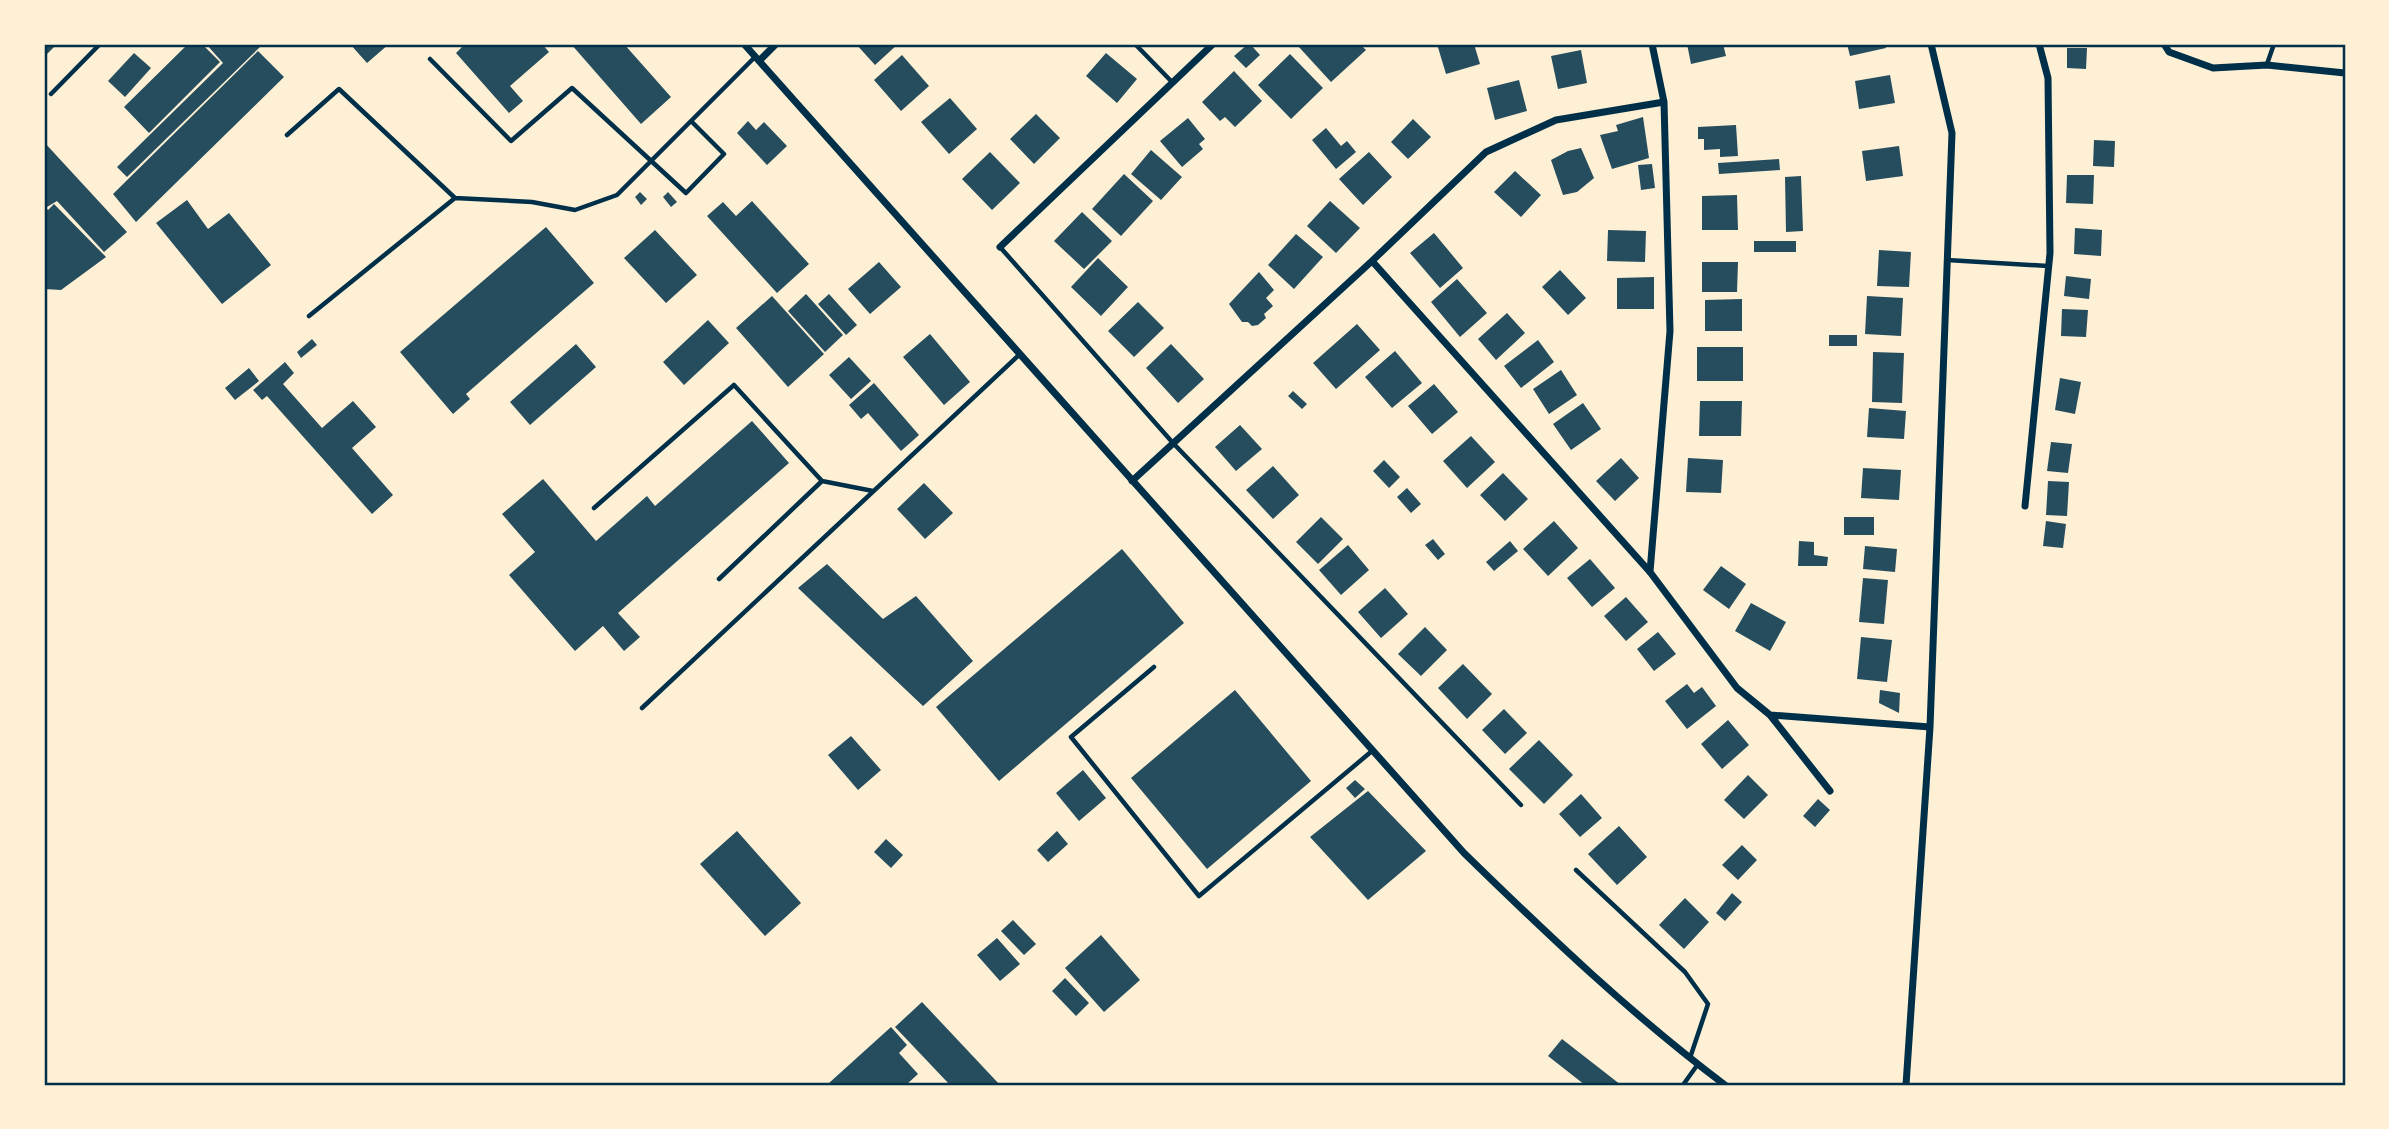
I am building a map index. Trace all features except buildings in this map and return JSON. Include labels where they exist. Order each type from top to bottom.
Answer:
[{"type":"street","points":[[744,44],[1464,853],[1561,947],[1690,1059],[1725,1085]]},
{"type":"street","points":[[757,59],[776,44]]},
{"type":"street","points":[[1000,247],[1213,44]]},
{"type":"street","points":[[1650,572],[1670,331],[1664,102],[1652,44]]},
{"type":"street","points":[[1906,1085],[1930,727],[1952,133],[1931,44]]},
{"type":"street","points":[[2025,506],[2049,266],[2048,78],[2039,44]]},
{"type":"street","points":[[2164,44],[2169,52],[2213,68],[2267,65],[2345,73]]},
{"type":"street","points":[[1132,481],[1372,261],[1486,152],[1556,120],[1664,102]]},
{"type":"street","points":[[1372,261],[1650,572],[1737,688],[1770,715],[1830,791]]},
{"type":"street","points":[[1770,715],[1930,727]]},
{"type":"lane","points":[[51,94],[100,44]]},
{"type":"lane","points":[[1135,44],[1172,82]]},
{"type":"lane","points":[[2267,65],[2274,44]]},
{"type":"lane","points":[[430,59],[511,141],[572,88],[687,192],[724,153],[691,121]]},
{"type":"lane","points":[[287,135],[339,89],[455,198],[532,202],[575,210],[617,195],[757,59]]},
{"type":"lane","points":[[309,316],[455,198]]},
{"type":"lane","points":[[1000,247],[1173,443],[1521,805]]},
{"type":"lane","points":[[1947,260],[2049,266]]},
{"type":"lane","points":[[642,708],[1021,353]]},
{"type":"lane","points":[[594,508],[734,385],[822,481],[874,491]]},
{"type":"lane","points":[[719,579],[822,481]]},
{"type":"lane","points":[[1154,667],[1071,737],[1199,896],[1372,751]]},
{"type":"lane","points":[[1576,870],[1685,972],[1709,1004],[1690,1059]]},
{"type":"lane","points":[[1683,1085],[1698,1064]]}]
